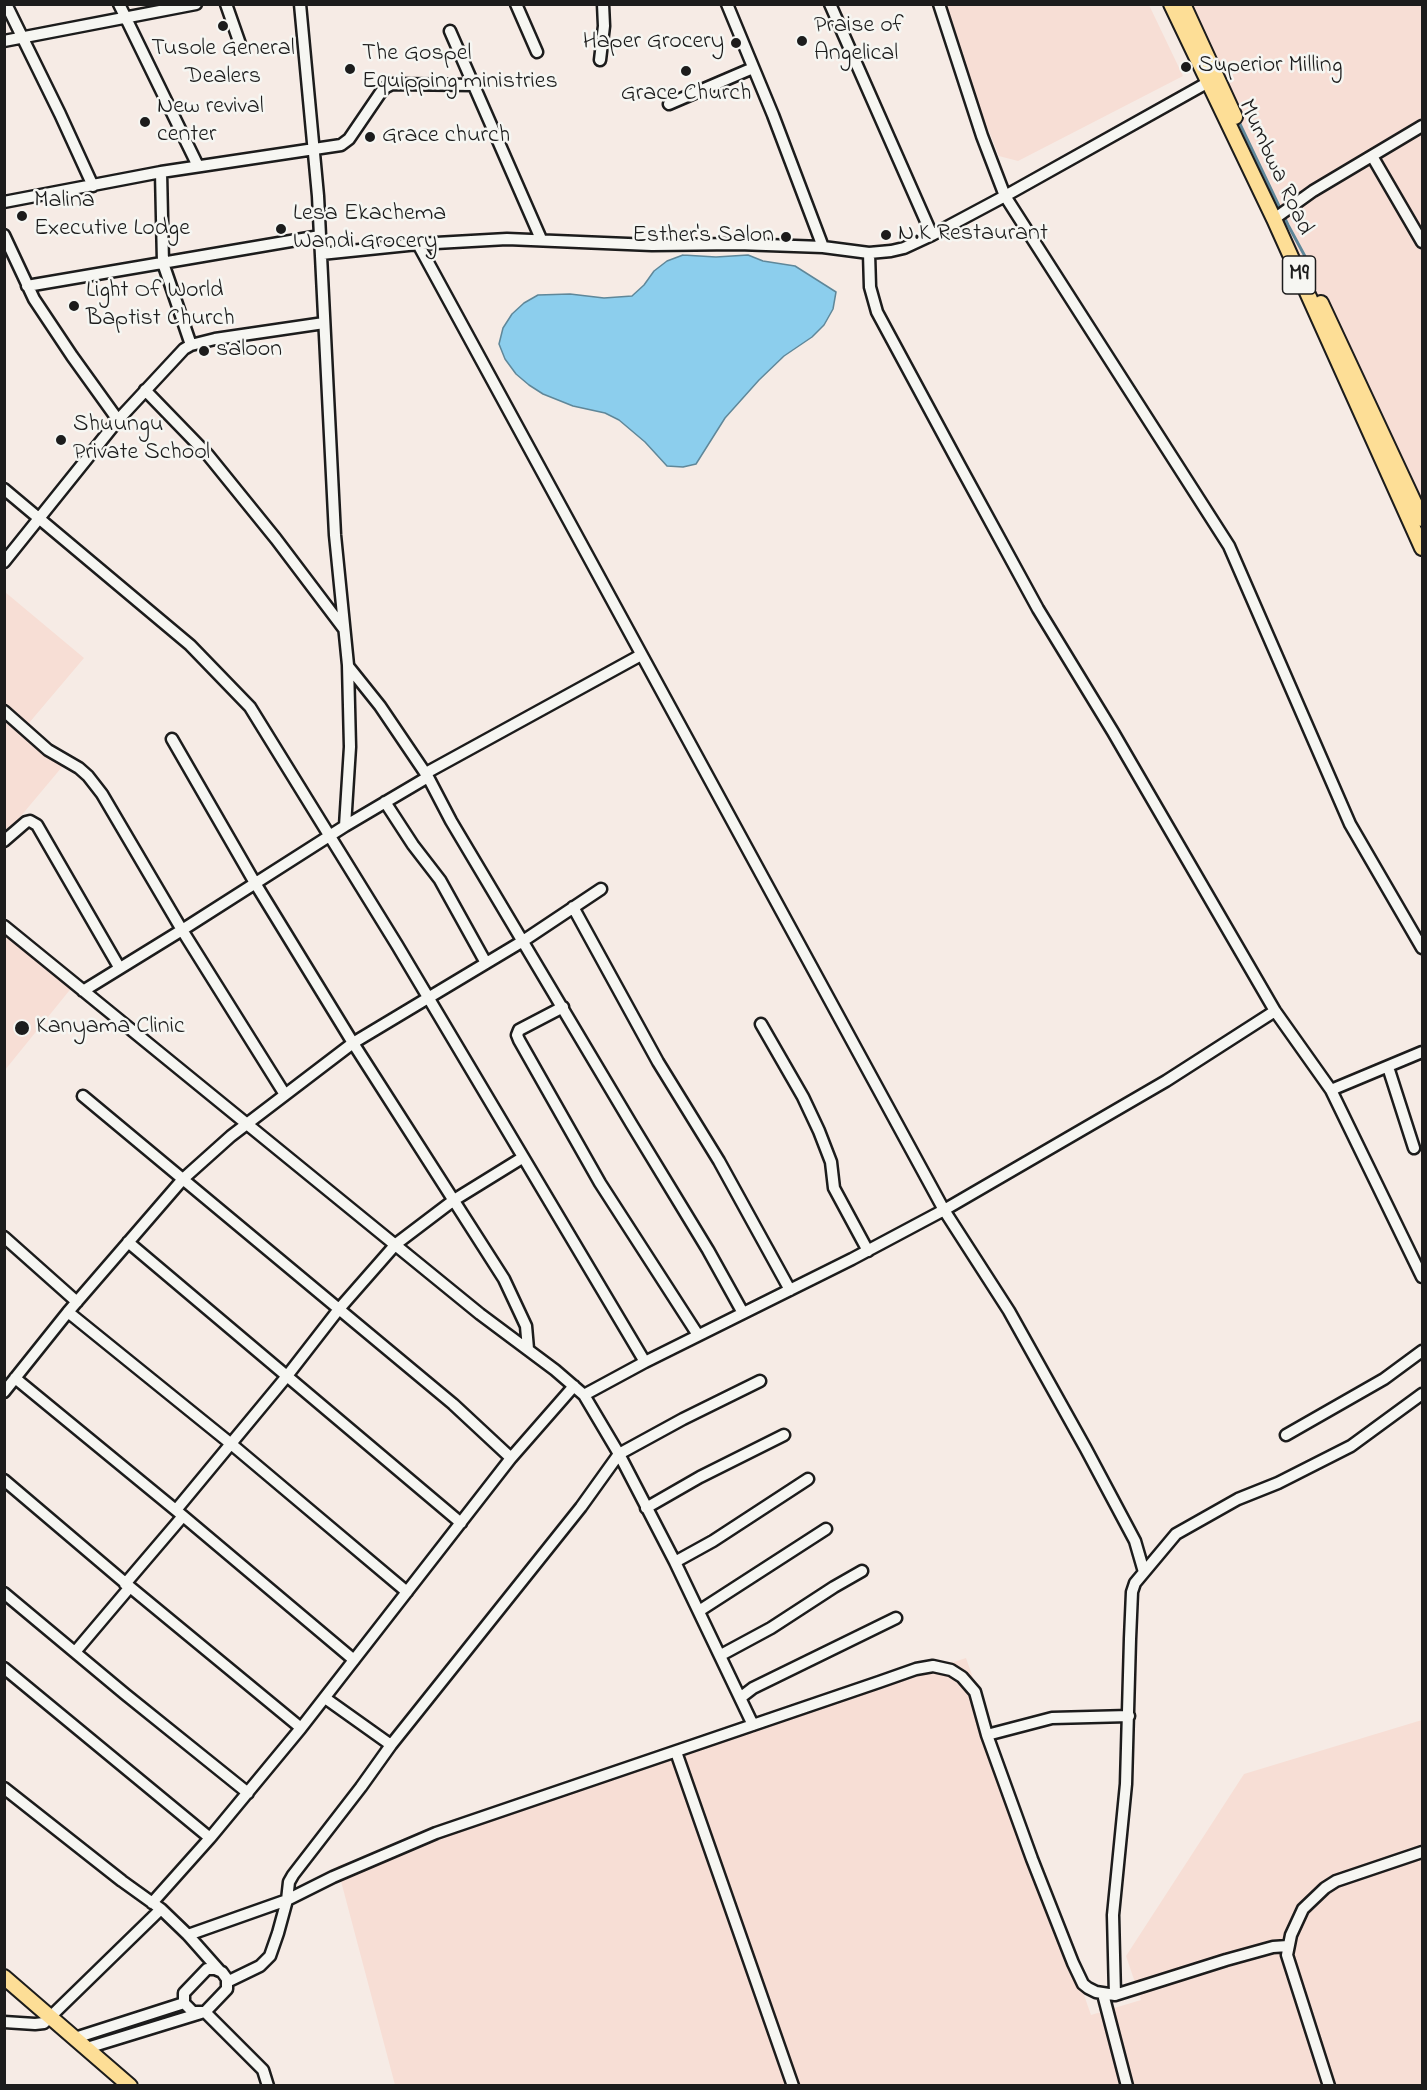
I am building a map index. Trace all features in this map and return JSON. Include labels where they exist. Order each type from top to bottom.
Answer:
[{"type":"main road","name":"Mumbwa Road","points":[[1171,4],[1212,80],[1422,519]]},
{"type":"main road","name":"Mumbwa Road","points":[[1183,4],[1212,80]]},
{"type":"main road","name":"Mumbwa Road","points":[[1277,217],[1422,548]]},
{"type":"main road","points":[[4,1977],[130,2085]]},
{"type":"street","points":[[6,4],[93,186]]},
{"type":"street","points":[[119,4],[198,166]]},
{"type":"street","points":[[4,41],[196,4]]},
{"type":"street","points":[[226,4],[240,44]]},
{"type":"street","points":[[300,4],[315,149],[335,535],[348,665],[350,747],[345,826]]},
{"type":"street","points":[[516,4],[537,52]]},
{"type":"street","points":[[600,60],[604,26],[603,4]]},
{"type":"street","points":[[727,4],[773,115],[822,247]]},
{"type":"street","points":[[830,4],[932,235]]},
{"type":"street","points":[[939,4],[981,136],[1005,196],[1228,546],[1350,824],[1422,948]]},
{"type":"street","points":[[450,31],[541,240]]},
{"type":"street","points":[[669,104],[753,69]]},
{"type":"street","points":[[321,254],[479,240],[652,245],[738,244],[822,247],[869,253],[904,248],[1005,196],[1212,80]]},
{"type":"street","points":[[4,202],[161,172],[341,146],[381,92],[392,84],[474,85]]},
{"type":"street","points":[[1277,217],[1313,191],[1422,126]]},
{"type":"street","points":[[1372,156],[1422,242]]},
{"type":"street","points":[[161,172],[163,263],[191,345]]},
{"type":"street","points":[[4,235],[27,286],[117,420]]},
{"type":"street","points":[[27,286],[320,236]]},
{"type":"street","points":[[418,244],[944,1210],[1009,1311],[1086,1449],[1135,1541],[1144,1572]]},
{"type":"street","points":[[869,253],[870,287],[878,312],[1038,609],[1125,752],[1275,1011],[1331,1090],[1422,1277]]},
{"type":"street","points":[[4,562],[117,420],[184,349],[191,345],[254,332],[324,323]]},
{"type":"street","points":[[145,390],[208,455],[276,539],[345,631]]},
{"type":"street","points":[[4,489],[190,645],[238,693],[258,720],[397,945],[645,1362]]},
{"type":"street","points":[[83,991],[385,802],[442,763],[641,655]]},
{"type":"street","points":[[348,665],[380,706],[427,775],[442,805],[708,1250],[743,1313]]},
{"type":"street","points":[[4,711],[48,750],[79,768],[102,794],[182,930],[284,1094]]},
{"type":"street","points":[[172,739],[255,883],[353,1043],[504,1279],[526,1326],[528,1349]]},
{"type":"street","points":[[385,802],[413,845],[441,880],[486,963]]},
{"type":"street","points":[[4,841],[26,822],[30,821],[37,825],[119,967]]},
{"type":"street","points":[[4,1392],[68,1312],[183,1179],[245,1124],[353,1043],[523,941],[601,889]]},
{"type":"street","points":[[573,907],[658,1062],[719,1161],[790,1290]]},
{"type":"street","points":[[4,926],[147,1041],[245,1124],[584,1395],[619,1454],[675,1562],[753,1725]]},
{"type":"street","points":[[563,1007],[519,1030],[517,1035],[519,1040],[600,1183],[698,1335]]},
{"type":"street","points":[[584,1395],[944,1210],[1166,1081],[1275,1011]]},
{"type":"street","points":[[761,1024],[803,1097],[831,1162],[834,1188],[868,1251]]},
{"type":"street","points":[[1331,1090],[1422,1052]]},
{"type":"street","points":[[1388,1067],[1414,1148]]},
{"type":"street","points":[[83,1096],[453,1404],[511,1458]]},
{"type":"street","points":[[75,1652],[128,1586],[230,1443],[287,1376],[339,1309],[396,1244],[453,1200],[522,1158]]},
{"type":"street","points":[[4,1237],[77,1302]]},
{"type":"street","points":[[128,1242],[461,1523]]},
{"type":"street","points":[[68,1312],[230,1443],[407,1592]]},
{"type":"street","points":[[1286,1436],[1384,1379],[1422,1351]]},
{"type":"street","points":[[15,1378],[354,1660]]},
{"type":"street","points":[[227,1982],[260,1966],[270,1956],[287,1900],[289,1882],[293,1875],[391,1745],[581,1506],[619,1454],[760,1381]]},
{"type":"street","points":[[4,2022],[44,2023],[156,1906],[325,1698],[511,1458],[574,1386]]},
{"type":"street","points":[[1115,1995],[1113,1915],[1123,1830],[1132,1592],[1136,1583],[1176,1534],[1238,1499],[1278,1483],[1351,1446],[1422,1394]]},
{"type":"street","points":[[646,1508],[709,1472],[784,1435]]},
{"type":"street","points":[[675,1562],[713,1541],[808,1479]]},
{"type":"street","points":[[4,1480],[128,1586],[301,1728]]},
{"type":"street","points":[[699,1611],[826,1530]]},
{"type":"street","points":[[721,1656],[771,1628],[862,1571]]},
{"type":"street","points":[[4,1593],[248,1793]]},
{"type":"street","points":[[740,1698],[753,1688],[896,1618]]},
{"type":"street","points":[[188,1935],[287,1900],[436,1833],[933,1666],[951,1670],[969,1683],[975,1692],[987,1735],[1032,1859],[1083,1984],[1088,1988],[1115,1995],[1237,1957],[1273,1947],[1288,1946]]},
{"type":"street","points":[[4,1668],[210,1838]]},
{"type":"street","points":[[325,1698],[391,1745]]},
{"type":"street","points":[[987,1735],[1052,1718],[1129,1716]]},
{"type":"street","points":[[676,1752],[793,2085]]},
{"type":"street","points":[[4,1788],[156,1906],[188,1935],[204,1953],[213,1970],[225,1975],[227,1989],[203,2012],[87,2048]]},
{"type":"street","points":[[1329,2085],[1287,1955],[1293,1929],[1303,1909],[1324,1887],[1422,1852]]},
{"type":"street","points":[[213,1970],[184,1993],[184,2003],[190,2010],[203,2012],[263,2070],[267,2085]]},
{"type":"street","points":[[1104,1994],[1127,2085]]},
{"type":"street","points":[[75,2038],[184,2003]]},
{"type":"shaded area","points":[[938,5],[1149,5],[1183,76],[1018,161],[999,156]]},
{"type":"shaded area","points":[[1182,5],[1422,5],[1422,530],[1274,221]]},
{"type":"shaded area","points":[[5,592],[84,658],[29,723],[67,761],[5,835]]},
{"type":"shaded area","name":"Kanyama Clinic","points":[[5,930],[73,986],[5,1070]]},
{"type":"shaded area","points":[[966,1658],[1091,2015],[1141,2000],[1126,1956],[1244,1774],[1422,1720],[1422,2085],[395,2085],[337,1866]]},
{"type":"water","points":[[683,255],[716,257],[748,255],[763,261],[795,266],[836,292],[833,309],[824,325],[812,337],[784,356],[759,380],[725,418],[696,464],[683,467],[667,466],[645,442],[619,420],[605,413],[573,406],[543,394],[529,385],[516,374],[505,359],[499,344],[503,328],[512,314],[524,303],[538,295],[570,294],[604,298],[632,296],[654,271],[667,261]]},
{"type":"waterway","points":[[1238,120],[1307,260]]},
{"type":"place","name":"Tusole General Dealers","points":[[223,26]]},
{"type":"place","name":"Praise of Angelical","points":[[802,41]]},
{"type":"place","name":"Haper Grocery","points":[[736,43]]},
{"type":"place","name":"Superior Milling","points":[[1186,67]]},
{"type":"place","name":"The Gospel Equipping ministries","points":[[350,69]]},
{"type":"place","name":"Grace Church","points":[[686,71]]},
{"type":"place","name":"New revival center","points":[[145,122]]},
{"type":"place","name":"Grace church","points":[[370,137]]},
{"type":"place","name":"Malina Executive Lodge","points":[[22,216]]},
{"type":"place","name":"Lesa Ekachema Wandi Grocery","points":[[281,229]]},
{"type":"place","name":"N.K Restaurant","points":[[886,235]]},
{"type":"place","name":"Esther's Salon","points":[[786,237]]},
{"type":"place","name":"Light Of World Baptist Church","points":[[74,306]]},
{"type":"place","name":"saloon","points":[[204,351]]},
{"type":"place","name":"Shuungu Private School","points":[[61,440]]},
{"type":"place","name":"Kanyama Clinic","points":[[22,1028]]}]
